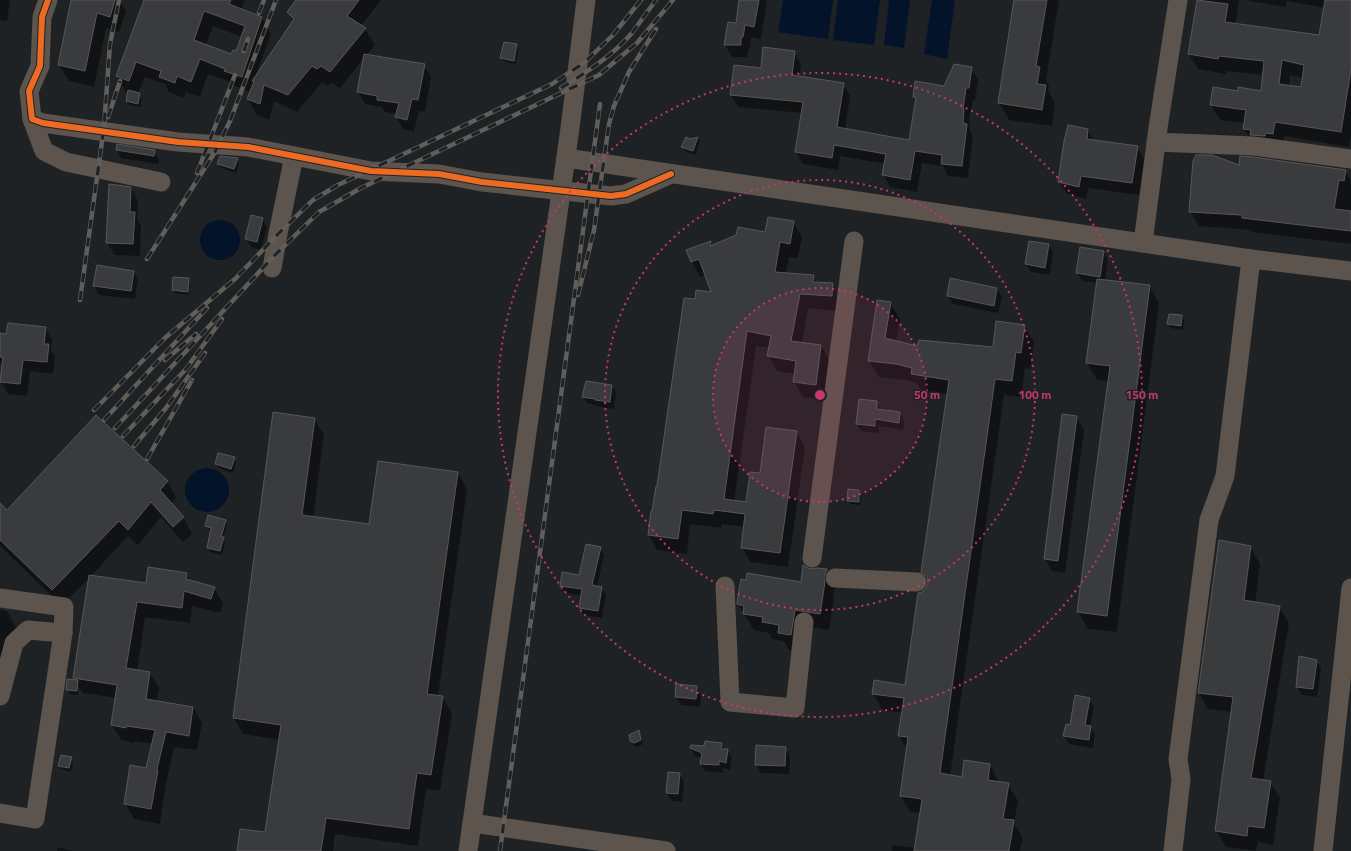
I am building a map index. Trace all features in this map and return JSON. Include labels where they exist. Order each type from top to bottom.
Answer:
[{"type":"street","points":[[48,0],[42,17],[40,66],[29,91],[32,119],[44,150],[66,162],[161,182]]},
{"type":"street","points":[[468,851],[562,190],[586,0]]},
{"type":"street","points":[[1143,243],[1156,142],[1178,0]]},
{"type":"street","points":[[32,119],[43,123],[178,142],[248,147],[371,171],[438,174],[482,182],[611,196],[626,194],[671,174]]},
{"type":"street","points":[[1156,142],[1254,146],[1351,158]]},
{"type":"street","points":[[272,268],[294,156]]},
{"type":"street","points":[[566,158],[1251,259],[1351,271]]},
{"type":"street","points":[[812,558],[854,241]]},
{"type":"street","points":[[1173,851],[1181,778],[1178,759],[1209,520],[1225,476],[1251,259]]},
{"type":"street","points":[[834,578],[917,582]]},
{"type":"street","points":[[725,586],[730,702],[795,708],[804,622]]},
{"type":"street","points":[[1323,851],[1351,588]]},
{"type":"street","points":[[0,598],[64,607],[63,632],[35,819],[0,813]]},
{"type":"street","points":[[0,696],[14,643],[28,630],[63,632]]},
{"type":"street","points":[[472,823],[666,851]]},
{"type":"water","points":[[783,0],[833,0],[828,39],[778,32]]},
{"type":"water","points":[[838,0],[880,0],[874,45],[833,40]]},
{"type":"water","points":[[889,0],[910,0],[904,48],[884,45]]},
{"type":"water","points":[[932,0],[955,0],[947,59],[924,54]]},
{"type":"water","points":[[220,220],[228,222],[234,226],[238,232],[240,240],[238,248],[234,254],[228,258],[220,260],[212,258],[206,254],[202,248],[200,240],[202,232],[206,226],[212,222]]},
{"type":"water","points":[[203,468],[211,468],[223,474],[229,486],[229,494],[223,506],[211,512],[203,512],[191,506],[185,494],[185,486],[191,474]]},
{"type":"building","points":[[71,0],[115,0],[110,17],[97,13],[85,71],[58,65]]},
{"type":"building","points":[[144,0],[231,0],[229,4],[262,17],[242,77],[224,71],[225,69],[200,59],[191,82],[177,76],[175,83],[159,77],[161,71],[136,62],[129,81],[116,76]],"holes":[[[204,11],[245,26],[236,51],[233,50],[231,54],[194,40]]]},
{"type":"building","points":[[296,0],[359,0],[347,16],[366,28],[330,72],[321,66],[317,69],[312,66],[288,95],[264,85],[260,104],[247,99],[254,81],[252,81],[294,19],[287,12]]},
{"type":"building","points":[[739,0],[759,0],[754,27],[745,25],[743,37],[741,37],[741,45],[724,45],[728,22],[736,23]]},
{"type":"building","points":[[1014,0],[1047,0],[1036,66],[1040,67],[1037,84],[1046,85],[1042,110],[998,103]]},
{"type":"building","points":[[1197,0],[1228,4],[1225,22],[1319,35],[1325,0],[1351,0],[1351,69],[1341,132],[1275,122],[1273,134],[1266,133],[1265,136],[1250,135],[1251,130],[1243,129],[1246,110],[1210,105],[1213,87],[1238,91],[1238,87],[1261,91],[1264,61],[1219,56],[1218,59],[1188,54]],"holes":[[[1282,60],[1304,65],[1301,87],[1279,84]]]},
{"type":"building","points":[[504,42],[517,44],[514,61],[500,58]]},
{"type":"building","points":[[763,47],[795,51],[792,75],[844,83],[837,127],[909,140],[916,97],[913,97],[915,81],[944,86],[954,64],[972,67],[969,88],[966,88],[963,109],[963,123],[967,124],[962,166],[941,164],[942,155],[915,151],[910,180],[882,175],[886,154],[834,145],[832,158],[795,152],[803,102],[730,95],[734,65],[761,68]]},
{"type":"building","points":[[364,54],[425,64],[418,100],[412,99],[407,120],[395,117],[399,103],[377,100],[377,96],[357,92]]},
{"type":"building","points":[[128,90],[140,93],[138,104],[126,101]]},
{"type":"building","points":[[1068,125],[1088,129],[1087,139],[1138,146],[1132,183],[1081,176],[1079,187],[1058,182]]},
{"type":"building","points":[[686,137],[690,139],[698,137],[693,151],[681,147]]},
{"type":"building","points":[[117,144],[155,150],[154,156],[116,150]]},
{"type":"building","points":[[1196,155],[1212,155],[1239,165],[1240,156],[1346,170],[1344,181],[1339,180],[1334,209],[1351,211],[1351,231],[1242,218],[1242,215],[1189,212],[1193,161]]},
{"type":"building","points":[[220,156],[238,158],[234,169],[217,164]]},
{"type":"building","points":[[109,184],[131,187],[130,212],[135,212],[133,244],[106,243]]},
{"type":"building","points":[[251,215],[263,218],[257,242],[245,239]]},
{"type":"building","points":[[768,217],[794,221],[790,244],[780,242],[775,272],[814,275],[813,282],[833,283],[832,296],[800,294],[791,341],[821,345],[816,385],[793,382],[796,361],[767,356],[771,336],[747,331],[724,499],[746,502],[750,472],[760,473],[766,427],[797,431],[780,553],[741,548],[745,514],[714,510],[713,514],[682,510],[678,539],[648,535],[651,511],[657,486],[684,298],[695,299],[696,290],[711,292],[699,259],[691,262],[686,250],[711,241],[710,246],[736,235],[738,227],[765,232]]},
{"type":"building","points":[[1029,241],[1049,244],[1045,268],[1025,264]]},
{"type":"building","points":[[1080,247],[1104,251],[1100,277],[1076,273]]},
{"type":"building","points":[[97,265],[134,271],[131,291],[93,286]]},
{"type":"building","points":[[173,277],[189,278],[188,292],[172,290]]},
{"type":"building","points":[[950,278],[997,288],[994,306],[947,296]]},
{"type":"building","points":[[1097,279],[1150,285],[1107,616],[1077,612],[1110,366],[1086,363]]},
{"type":"building","points":[[877,300],[891,302],[885,338],[917,346],[919,340],[993,347],[996,321],[1025,325],[1021,353],[1016,352],[1012,381],[995,379],[940,773],[962,777],[964,760],[990,764],[988,780],[1009,783],[1003,819],[1014,820],[1009,851],[914,851],[922,799],[900,796],[908,737],[898,736],[904,698],[872,694],[874,680],[905,685],[918,593],[922,592],[926,588],[928,583],[927,577],[921,572],[949,380],[911,374],[912,368],[896,364],[868,361]]},
{"type":"building","points":[[1169,314],[1182,315],[1181,326],[1167,324]]},
{"type":"building","points":[[8,323],[46,327],[44,344],[49,344],[47,362],[23,360],[20,384],[0,382],[3,357],[0,357],[0,333],[6,334]]},
{"type":"building","points":[[586,381],[612,385],[610,402],[582,397]]},
{"type":"building","points":[[859,399],[877,401],[877,409],[900,412],[899,423],[875,419],[875,426],[856,424]]},
{"type":"building","points":[[273,412],[315,418],[302,515],[369,524],[378,461],[458,472],[427,694],[443,696],[431,775],[417,773],[409,829],[326,818],[321,851],[237,851],[240,829],[265,832],[281,725],[233,718]]},
{"type":"building","points":[[1062,414],[1077,416],[1058,561],[1044,559]]},
{"type":"building","points":[[96,415],[168,481],[160,490],[184,517],[173,527],[151,502],[128,530],[119,521],[52,590],[0,540],[0,503],[7,510]]},
{"type":"building","points":[[218,453],[235,457],[231,469],[215,464]]},
{"type":"building","points":[[848,489],[859,490],[859,502],[847,501]]},
{"type":"building","points":[[208,515],[226,520],[221,537],[224,537],[220,551],[207,548],[211,528],[205,526]]},
{"type":"building","points":[[1219,540],[1251,546],[1244,600],[1280,606],[1251,778],[1271,781],[1264,828],[1248,826],[1247,836],[1215,831],[1233,697],[1198,693]]},
{"type":"building","points":[[586,544],[601,547],[592,585],[602,587],[598,611],[579,608],[582,589],[560,586],[562,572],[579,575]]},
{"type":"building","points":[[803,565],[810,569],[827,569],[824,577],[825,582],[820,614],[795,610],[791,635],[778,633],[779,625],[762,622],[763,617],[743,614],[744,606],[737,604],[737,602],[741,579],[746,580],[747,573],[801,582]]},
{"type":"building","points":[[148,567],[187,573],[186,579],[215,587],[211,599],[184,591],[182,608],[137,602],[126,668],[150,672],[146,699],[193,707],[189,736],[166,732],[157,769],[151,809],[124,804],[130,765],[146,768],[155,730],[126,726],[126,728],[111,725],[117,685],[73,678],[89,575],[146,583]]},
{"type":"building","points":[[1299,656],[1317,660],[1313,689],[1296,687]]},
{"type":"building","points":[[67,679],[78,680],[77,691],[66,690]]},
{"type":"building","points":[[676,684],[697,686],[696,699],[675,697]]},
{"type":"building","points":[[1075,695],[1090,698],[1085,725],[1091,726],[1089,740],[1063,736],[1066,724],[1070,725]]},
{"type":"building","points":[[639,730],[641,740],[634,743],[630,741],[629,735]]},
{"type":"building","points":[[705,741],[722,743],[721,749],[728,749],[726,763],[719,761],[719,765],[700,764],[702,753],[690,748],[691,745],[704,746]]},
{"type":"building","points":[[756,745],[786,747],[785,766],[755,765]]},
{"type":"building","points":[[61,755],[72,757],[69,768],[58,766]]},
{"type":"building","points":[[668,772],[680,773],[678,794],[666,793]]},
{"type":"railway","points":[[80,300],[104,127],[110,44],[119,0]]},
{"type":"railway","points":[[259,13],[264,0]]},
{"type":"railway","points":[[147,259],[215,152],[230,121],[276,0]]},
{"type":"railway","points":[[94,410],[166,337],[235,279],[313,200],[338,185],[552,84],[585,62],[613,35],[641,0]]},
{"type":"railway","points":[[561,88],[590,70],[616,49],[632,33],[656,0]]},
{"type":"railway","points":[[115,428],[274,256],[319,212],[361,188],[599,75],[637,43],[673,0]]},
{"type":"railway","points":[[578,295],[594,230],[609,124],[614,106],[629,72],[656,29]]},
{"type":"railway","points":[[244,51],[248,39]]},
{"type":"railway","points":[[197,173],[235,75]]},
{"type":"railway","points":[[108,117],[120,81]]},
{"type":"railway","points":[[500,851],[600,104]]},
{"type":"railway","points":[[104,420],[207,308]]},
{"type":"railway","points":[[123,436],[186,369],[222,319]]},
{"type":"railway","points":[[165,360],[196,334]]},
{"type":"railway","points":[[134,446],[166,408],[205,353]]},
{"type":"railway","points":[[147,459],[192,380]]},
{"type":"cycle path","points":[[48,0],[42,17],[40,66],[29,91],[32,119],[43,123],[178,142],[248,147],[371,171],[439,174],[482,182],[611,196],[626,194],[671,174]]}]
